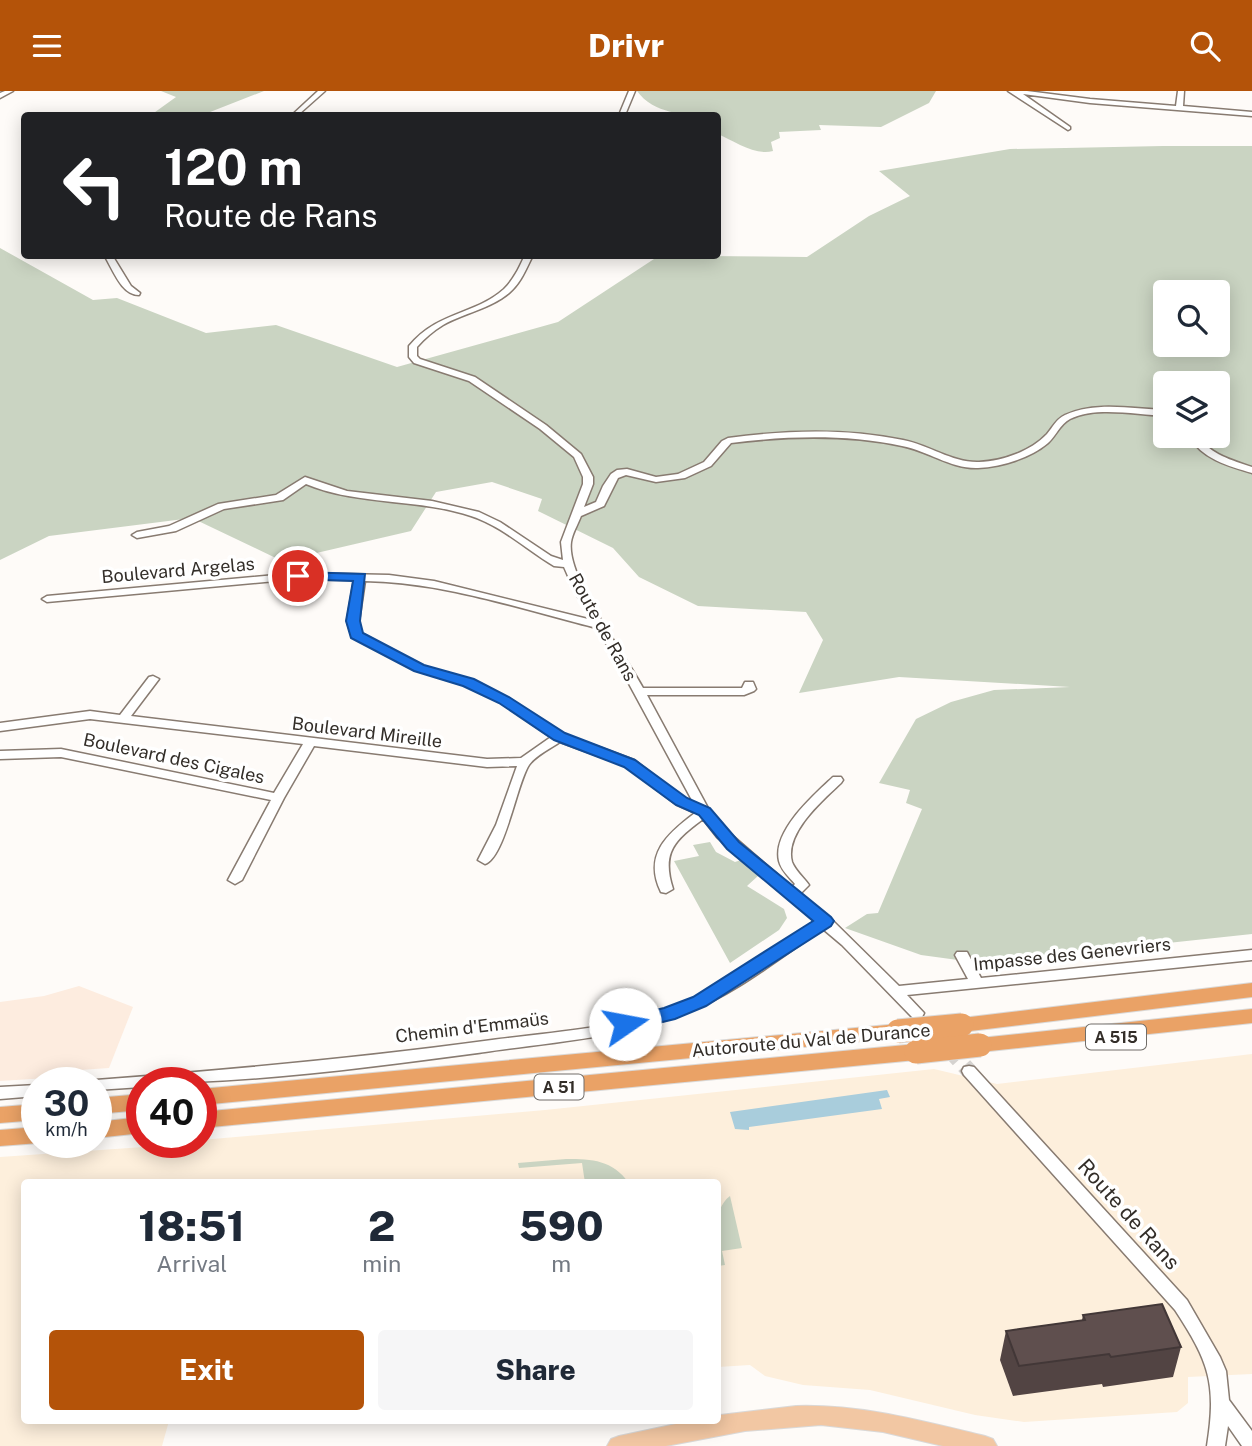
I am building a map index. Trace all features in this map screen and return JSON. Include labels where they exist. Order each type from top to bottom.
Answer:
[{"type":"highway","name":"Autoroute du Val de Durance","points":[[217,1095],[962,1025],[1252,989]]},
{"type":"highway","name":"Autoroute du Val de Durance","points":[[217,1118],[916,1052],[1252,1016]]},
{"type":"highway","name":"A 515","points":[[979,1045],[1252,1028]]},
{"type":"highway","points":[[0,1115],[21,1113]]},
{"type":"highway","points":[[0,1138],[21,1136]]},
{"type":"main road","points":[[620,1446],[717,1425],[824,1415],[867,1420],[985,1446]]},
{"type":"street","points":[[0,96],[10,91]]},
{"type":"street","points":[[298,112],[323,91]]},
{"type":"street","points":[[623,112],[632,91]]},
{"type":"street","points":[[1012,91],[1143,106],[1250,114],[1245,102]]},
{"type":"street","points":[[1012,91],[1068,128]]},
{"type":"street","points":[[1180,108],[1181,91]]},
{"type":"street","points":[[1108,110],[1147,112],[1143,106]]},
{"type":"street","points":[[110,259],[128,288],[136,293]]},
{"type":"street","name":"Route de Rans","points":[[528,259],[524,273],[510,290],[430,331],[413,346],[412,357],[485,386],[578,456],[588,477],[578,514],[566,542],[568,563],[704,812],[733,846],[825,921],[917,1013]]},
{"type":"street","points":[[578,514],[600,504],[608,481],[618,473],[626,471],[649,479],[673,478],[711,461],[728,441],[789,433],[871,438],[922,448],[948,461],[979,465],[1004,460],[1037,446],[1052,434],[1058,423],[1069,416],[1101,411],[1153,413]]},
{"type":"street","points":[[1202,448],[1212,455],[1252,470]]},
{"type":"street","points":[[137,535],[172,530],[222,506],[279,498],[305,480],[323,489],[359,497],[473,513],[558,564],[568,563]]},
{"type":"street","name":"Boulevard Argelas","points":[[47,599],[298,576],[360,577],[434,584],[601,626]]},
{"type":"street","points":[[360,577],[353,621],[356,635],[419,668],[468,683],[504,700],[559,737],[629,763],[681,801],[704,812],[673,839],[660,857],[659,872],[666,890]]},
{"type":"street","points":[[123,719],[153,679]]},
{"type":"street","points":[[639,691],[744,692],[750,688],[749,684]]},
{"type":"street","name":"Boulevard Mireille","points":[[0,727],[75,715],[487,763],[524,762]]},
{"type":"street","points":[[485,860],[502,825],[524,762],[559,737]]},
{"type":"street","name":"Boulevard des Cigales","points":[[0,755],[61,753],[278,798],[310,743]]},
{"type":"street","points":[[792,894],[802,885],[786,862],[785,842],[815,801],[837,780]]},
{"type":"street","points":[[235,880],[278,798]]},
{"type":"street","name":"Chemin d'Emmaüs","points":[[112,1084],[225,1075],[461,1050],[649,1019],[699,1001],[825,921]]},
{"type":"street","points":[[962,955],[977,983]]},
{"type":"street","name":"Impasse des Genevriers","points":[[896,991],[1252,955]]},
{"type":"street","name":"Route de Rans","points":[[969,1072],[1181,1305],[1209,1348],[1223,1405],[1252,1445]]},
{"type":"street","points":[[0,1093],[21,1091]]},
{"type":"street","name":"Route de Rans","points":[[1216,1446],[1223,1405]]},
{"type":"shaded area","points":[[79,986],[133,1007],[109,1067],[21,1067],[21,1080],[0,1081],[0,1002],[44,996]]},
{"type":"shaded area","points":[[1252,1054],[1252,1374],[1188,1377],[1188,1403],[1177,1412],[1024,1422],[975,1415],[870,1390],[803,1385],[765,1376],[750,1365],[721,1367],[721,1179],[21,1179],[21,1424],[168,1424],[162,1446],[0,1446],[0,1157],[112,1158],[112,1149],[126,1148],[126,1158],[217,1158],[217,1139],[545,1110],[934,1069],[997,1084]]},
{"type":"green space","points":[[161,91],[264,91],[210,112],[155,112],[176,97]]},
{"type":"green space","points":[[637,91],[936,91],[929,103],[881,127],[819,125],[821,130],[779,132],[780,138],[771,142],[773,151],[766,152],[745,147],[721,135],[721,112],[673,112],[663,110],[644,99]]},
{"type":"green space","points":[[1252,146],[1252,934],[980,963],[921,955],[845,928],[867,914],[878,913],[922,809],[906,803],[910,790],[879,783],[916,719],[951,702],[994,690],[1070,687],[899,677],[799,693],[823,640],[806,612],[698,606],[639,577],[613,548],[538,511],[542,499],[492,482],[436,492],[411,531],[282,561],[192,518],[49,536],[0,560],[0,248],[93,300],[117,298],[206,333],[276,325],[397,367],[558,322],[654,259],[807,257],[869,216],[910,196],[879,171],[1010,149]]},
{"type":"green space","points":[[710,842],[716,852],[735,862],[741,860],[759,875],[747,886],[784,909],[787,918],[779,930],[730,963],[674,861],[699,856],[693,845]]},
{"type":"green space","points":[[566,1159],[601,1162],[626,1179],[584,1179],[582,1163],[519,1168],[518,1163]]},
{"type":"green space","points":[[730,1196],[742,1248],[722,1251],[725,1265],[721,1266],[721,1208]]},
{"type":"water","points":[[887,1090],[890,1097],[879,1099],[882,1109],[749,1127],[749,1130],[735,1129],[730,1112]]},
{"type":"building","points":[[1162,1304],[1181,1347],[1019,1366],[1006,1331],[1085,1320],[1083,1315]]},
{"type":"tunnel","points":[[948,1048],[969,1071]]},
{"type":"route","points":[[298,576],[360,577],[353,621],[356,635],[419,668],[468,683],[504,700],[559,737],[629,763],[681,801],[704,812],[733,846],[825,921],[699,1001],[668,1014],[625,1024]]}]
